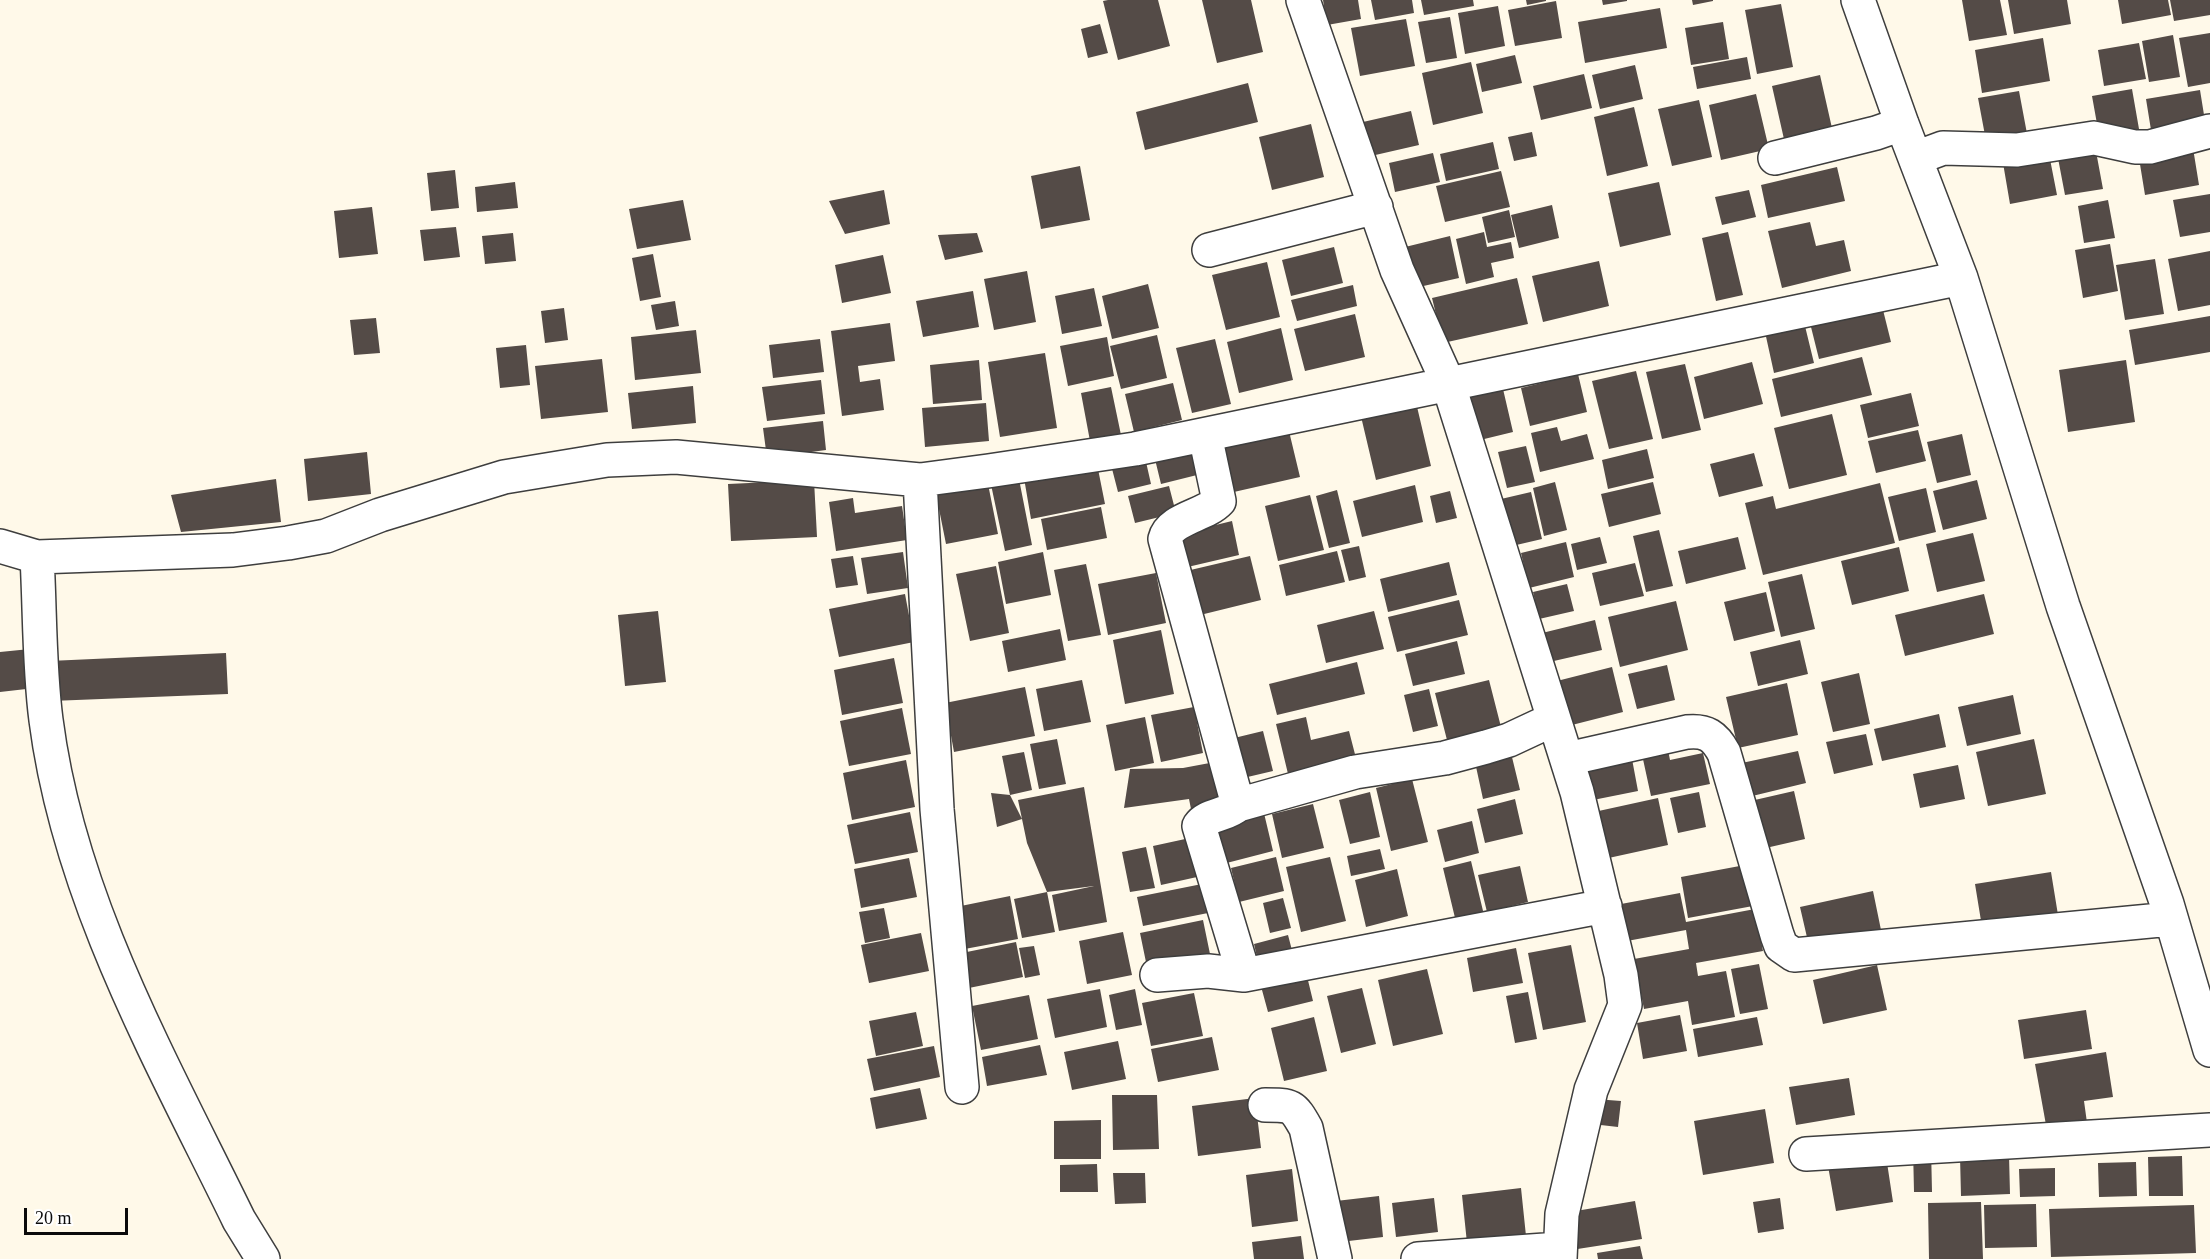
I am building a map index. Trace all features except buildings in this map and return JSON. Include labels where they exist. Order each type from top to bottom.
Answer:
[{"type":"street","points":[[1304,0],[1397,270],[1448,383],[1567,759],[1622,975],[1626,1005],[1591,1090],[1562,1214],[1559,1254],[1418,1259]]},
{"type":"street","points":[[1858,0],[1902,124],[1961,278],[2063,606],[2171,919],[2210,1050]]},
{"type":"street","points":[[1775,158],[1876,133],[1902,124]]},
{"type":"street","points":[[1916,158],[1943,148],[2017,150],[2094,138],[2135,147],[2150,147],[2210,131]]},
{"type":"street","points":[[1209,250],[1376,207]]},
{"type":"street","points":[[0,546],[37,557],[233,550],[288,543],[326,536],[380,515],[504,477],[607,460],[676,457],[920,480],[1135,449],[1961,278]]},
{"type":"street","points":[[1205,435],[1219,501],[1213,508],[1173,527],[1167,532],[1165,540],[1238,805]]},
{"type":"street","points":[[920,480],[937,809],[962,1087]]},
{"type":"street","points":[[37,557],[45,720],[62,801],[101,931],[239,1220],[263,1259]]},
{"type":"street","points":[[1244,975],[1199,826],[1204,820],[1228,813],[1238,805],[1355,772],[1445,758],[1486,747],[1509,740],[1554,719]]},
{"type":"street","points":[[1567,759],[1687,732],[1706,732],[1713,737],[1724,753],[1781,946],[1794,955],[2171,919]]},
{"type":"street","points":[[1157,975],[1208,971],[1244,975],[1605,906]]},
{"type":"street","points":[[1265,1105],[1287,1105],[1295,1109],[1306,1128],[1335,1259]]},
{"type":"street","points":[[1806,1154],[2210,1130]]}]
